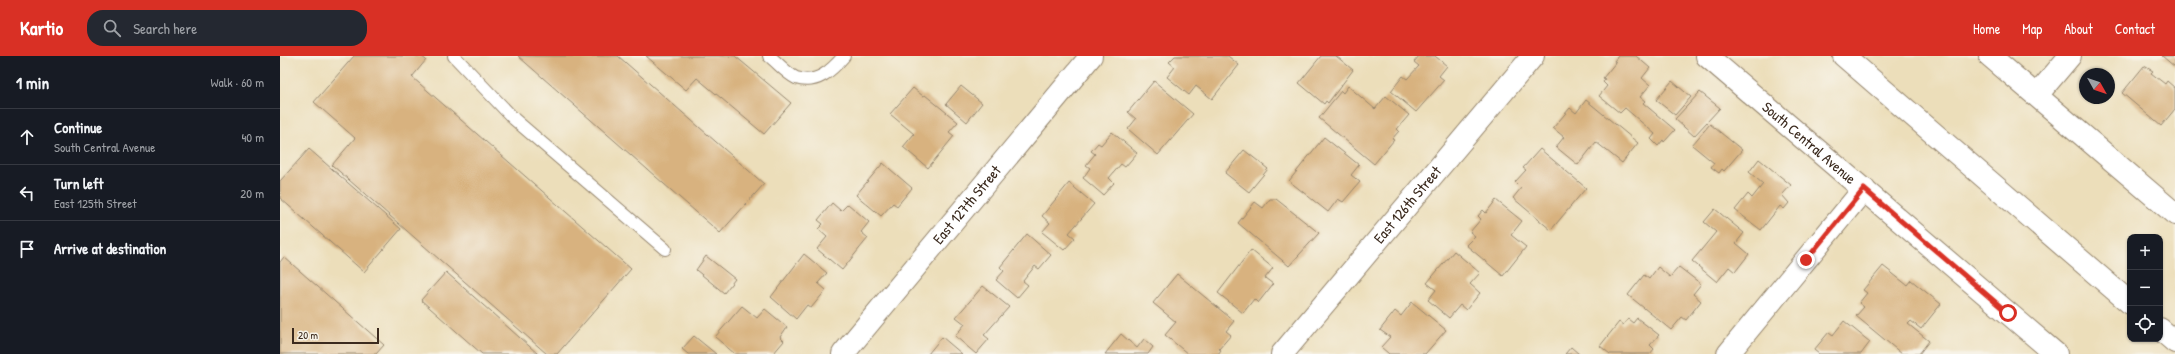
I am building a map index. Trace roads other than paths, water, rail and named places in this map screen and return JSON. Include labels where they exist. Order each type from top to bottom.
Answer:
[{"type":"street","name":"East 127th Street","points":[[844,354],[1091,56]]},
{"type":"street","name":"East 126th Street","points":[[1282,354],[1533,56]]},
{"type":"street","name":"South Central Avenue","points":[[1708,56],[2056,354]]},
{"type":"street","points":[[1844,56],[2127,300]]},
{"type":"street","points":[[1990,56],[2175,214]]},
{"type":"street","points":[[2037,95],[2070,56]]},
{"type":"street","points":[[1728,354],[1864,189]]},
{"type":"street","points":[[2163,332],[2175,342]]},
{"type":"lane","points":[[454,56],[514,119],[665,249]]},
{"type":"lane","points":[[769,56],[795,78],[812,80],[831,72],[844,56]]}]
